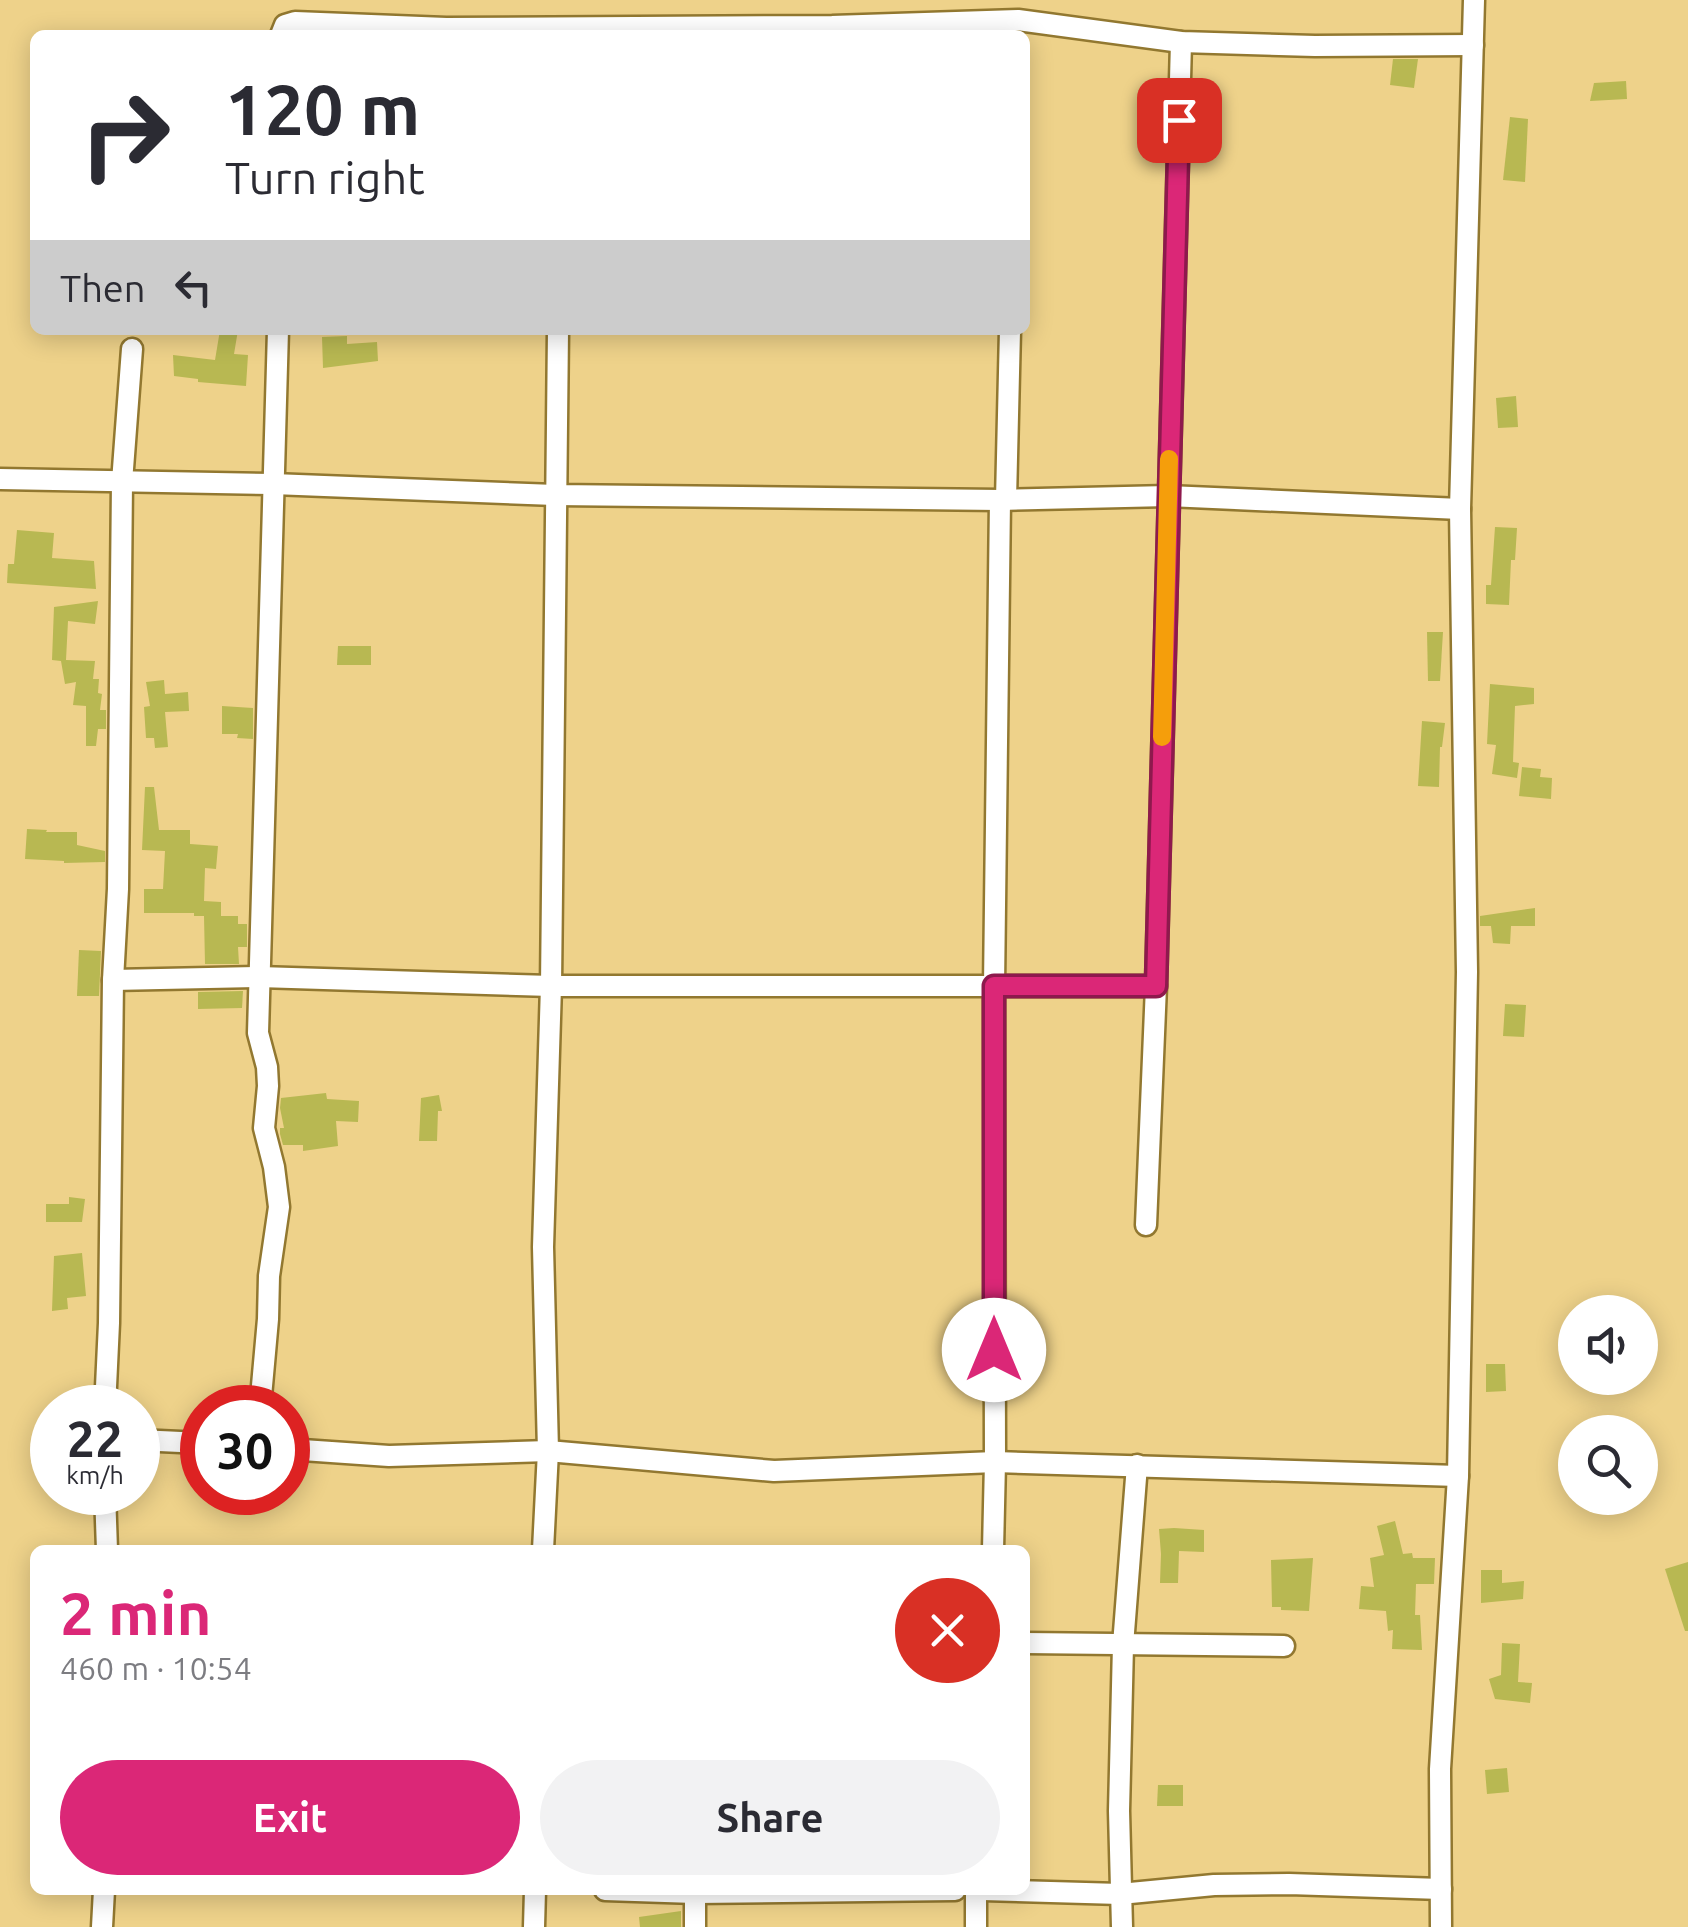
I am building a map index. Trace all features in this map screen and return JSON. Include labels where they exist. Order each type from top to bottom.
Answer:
[{"type":"street","points":[[1442,1927],[1440,1769],[1458,1476],[1467,972],[1460,510],[1474,0]]},
{"type":"street","points":[[283,30],[285,25],[295,22],[526,30]]},
{"type":"street","points":[[619,30],[1018,28],[1181,42],[1473,45]]},
{"type":"street","points":[[1146,1226],[1181,42]]},
{"type":"street","points":[[262,1385],[269,1276],[279,1207],[264,1128],[267,1066],[258,1033],[278,335]]},
{"type":"street","points":[[543,1545],[548,1451],[544,1247],[552,986],[558,335]]},
{"type":"street","points":[[993,1545],[994,986],[1010,335]]},
{"type":"street","points":[[106,1385],[112,980],[118,889],[122,482],[132,349]]},
{"type":"street","points":[[0,480],[273,484],[555,496],[1003,500],[1168,496],[1460,510]]},
{"type":"street","points":[[112,980],[259,977],[552,986],[1156,986]]},
{"type":"street","points":[[310,1450],[390,1456],[548,1451],[774,1471],[995,1462],[1458,1476]]},
{"type":"street","points":[[1122,1927],[1123,1645],[1136,1465]]},
{"type":"street","points":[[107,1515],[108,1545]]},
{"type":"street","points":[[1030,1643],[1284,1646]]},
{"type":"street","points":[[1030,1891],[1120,1894],[1214,1885],[1441,1889]]},
{"type":"street","points":[[102,1927],[104,1895]]},
{"type":"street","points":[[534,1927],[535,1895]]},
{"type":"street","points":[[695,1895],[696,1927]]},
{"type":"street","points":[[976,1927],[979,1895]]},
{"type":"building","points":[[1393,59],[1418,59],[1414,88],[1390,85]]},
{"type":"building","points":[[1626,81],[1627,99],[1590,101],[1594,83]]},
{"type":"building","points":[[1510,117],[1528,119],[1525,182],[1503,180]]},
{"type":"building","points":[[219,335],[237,335],[234,354],[248,355],[246,386],[174,376],[173,355],[215,360]]},
{"type":"building","points":[[347,336],[347,344],[377,342],[378,361],[323,368],[322,337]]},
{"type":"building","points":[[1516,396],[1518,427],[1498,428],[1496,398]]},
{"type":"building","points":[[1495,527],[1517,528],[1509,605],[1486,604]]},
{"type":"building","points":[[17,530],[54,533],[52,558],[94,561],[96,589],[7,583],[8,564],[14,564]]},
{"type":"building","points":[[98,601],[95,624],[68,621],[66,660],[95,661],[93,679],[99,679],[100,710],[106,710],[106,729],[98,729],[96,746],[86,746],[86,706],[73,705],[76,682],[65,684],[61,661],[52,660],[54,607]]},
{"type":"building","points":[[1427,632],[1443,632],[1440,681],[1428,681]]},
{"type":"building","points":[[338,646],[371,646],[371,665],[337,665]]},
{"type":"building","points":[[164,680],[165,694],[188,692],[189,711],[165,712],[168,747],[155,748],[154,738],[146,738],[144,707],[150,706],[146,682]]},
{"type":"building","points":[[1490,684],[1534,688],[1534,704],[1515,706],[1513,762],[1519,763],[1517,778],[1492,774],[1496,745],[1487,744]]},
{"type":"building","points":[[222,706],[253,708],[253,739],[222,734]]},
{"type":"building","points":[[1422,721],[1445,723],[1439,787],[1418,786]]},
{"type":"building","points":[[1522,767],[1541,769],[1540,777],[1552,778],[1551,799],[1519,796]]},
{"type":"building","points":[[145,787],[154,787],[159,830],[190,830],[190,844],[218,846],[216,869],[205,868],[204,901],[221,902],[221,916],[238,916],[238,924],[247,924],[247,947],[238,947],[239,964],[205,964],[204,916],[144,913],[144,889],[163,889],[165,851],[142,850]]},
{"type":"building","points":[[27,829],[77,832],[77,845],[105,851],[105,862],[25,859]]},
{"type":"building","points":[[1535,908],[1535,926],[1511,926],[1510,944],[1493,943],[1491,926],[1480,926],[1480,916]]},
{"type":"building","points":[[79,950],[101,951],[99,996],[77,996]]},
{"type":"building","points":[[243,991],[242,1008],[198,1009],[198,992]]},
{"type":"building","points":[[1505,1004],[1526,1005],[1524,1037],[1503,1036]]},
{"type":"building","points":[[326,1093],[327,1099],[359,1101],[358,1122],[336,1121],[338,1146],[303,1151],[303,1145],[283,1145],[281,1098]]},
{"type":"building","points":[[439,1095],[442,1111],[438,1111],[437,1141],[419,1141],[421,1098]]},
{"type":"building","points":[[69,1197],[85,1199],[82,1222],[46,1222],[46,1204],[69,1204]]},
{"type":"building","points":[[82,1253],[86,1296],[67,1298],[68,1309],[52,1311],[54,1256]]},
{"type":"building","points":[[1486,1364],[1505,1364],[1506,1391],[1486,1392]]},
{"type":"building","points":[[1395,1521],[1403,1554],[1435,1558],[1434,1584],[1416,1584],[1415,1615],[1420,1615],[1422,1650],[1392,1649],[1393,1630],[1388,1631],[1386,1611],[1359,1609],[1361,1586],[1374,1587],[1370,1558],[1384,1555],[1377,1526]]},
{"type":"building","points":[[1159,1529],[1204,1530],[1204,1552],[1179,1551],[1178,1583],[1160,1583]]},
{"type":"building","points":[[1313,1558],[1309,1611],[1272,1607],[1271,1560]]},
{"type":"building","points":[[1688,1562],[1688,1631],[1685,1631],[1665,1569]]},
{"type":"building","points":[[1481,1570],[1502,1570],[1502,1583],[1524,1581],[1523,1599],[1481,1603]]},
{"type":"building","points":[[1502,1643],[1520,1644],[1518,1682],[1532,1683],[1530,1703],[1495,1699],[1489,1679],[1501,1675]]},
{"type":"building","points":[[1507,1768],[1509,1792],[1487,1794],[1485,1770]]},
{"type":"building","points":[[1158,1785],[1183,1785],[1183,1806],[1157,1806]]},
{"type":"building","points":[[681,1911],[681,1927],[640,1927],[639,1917]]},
{"type":"slow traffic","points":[[1162,737],[1169,459]]},
{"type":"route","points":[[994,1350],[994,986],[1156,986],[1179,120]]}]
